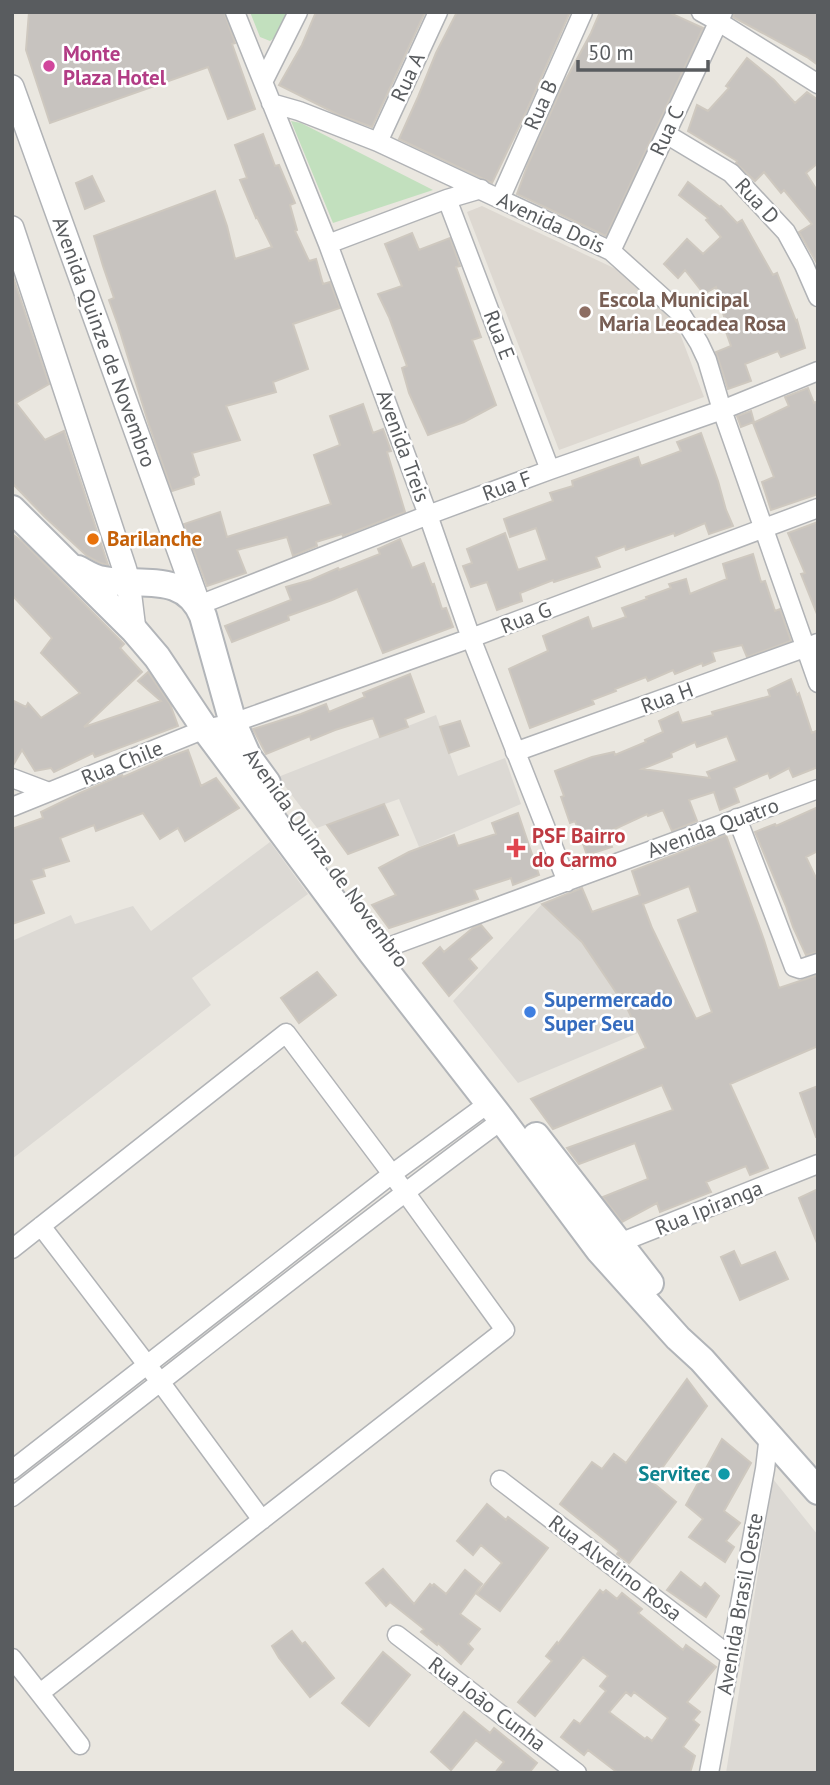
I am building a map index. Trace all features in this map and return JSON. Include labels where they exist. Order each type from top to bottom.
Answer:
[{"type":"main road","points":[[12,509],[62,560],[91,577],[112,582],[128,581],[172,587],[184,592],[198,604]]},
{"type":"main road","name":"Avenida Quinze de Novembro","points":[[62,560],[134,630],[174,681],[205,729],[381,950],[610,1247]]},
{"type":"main road","name":"Avenida Quinze de Novembro","points":[[198,604],[233,723],[248,757],[381,950],[495,1111],[610,1247],[686,1331],[702,1360],[818,1491]]},
{"type":"street","name":"Avenida Treis","points":[[235,12],[328,244],[471,638],[566,882]]},
{"type":"street","points":[[263,82],[298,12]]},
{"type":"street","name":"Rua A","points":[[378,142],[438,12]]},
{"type":"street","name":"Rua B","points":[[500,199],[583,12]]},
{"type":"street","points":[[701,12],[721,17],[818,84]]},
{"type":"street","name":"Rua C","points":[[611,251],[721,17]]},
{"type":"street","name":"Avenida Quinze de Novembro","points":[[12,87],[198,604]]},
{"type":"street","name":"Avenida Dois","points":[[271,103],[378,142],[611,251],[681,314],[707,360],[763,529],[811,646],[818,684]]},
{"type":"street","name":"Rua D","points":[[666,134],[731,173],[786,232],[818,297]]},
{"type":"street","points":[[328,244],[447,199],[481,190]]},
{"type":"street","name":"Rua E","points":[[447,199],[550,470]]},
{"type":"street","points":[[12,228],[128,581],[134,630]]},
{"type":"street","name":"Rua F","points":[[198,604],[428,515],[722,410],[818,371]]},
{"type":"street","name":"Rua G","points":[[233,723],[471,638],[818,508]]},
{"type":"street","name":"Rua H","points":[[515,752],[811,646]]},
{"type":"street","name":"Rua Chile","points":[[12,807],[205,729],[233,723]]},
{"type":"street","points":[[12,778],[49,792]]},
{"type":"street","name":"Avenida Quatro","points":[[381,950],[818,789]]},
{"type":"street","points":[[737,818],[794,967],[800,970],[818,963]]},
{"type":"street","points":[[12,1249],[286,1033],[505,1330],[40,1693]]},
{"type":"street","points":[[12,1470],[391,1174],[495,1111]]},
{"type":"street","points":[[12,1497],[404,1191],[495,1111]]},
{"type":"street","name":"Rua Ipiranga","points":[[610,1247],[818,1164]]},
{"type":"street","points":[[41,1226],[261,1520]]},
{"type":"street","name":"Avenida Brasil Oeste","points":[[709,1773],[769,1435]]},
{"type":"street","name":"Rua Alvelino Rosa","points":[[500,1480],[730,1656]]},
{"type":"street","name":"Rua João Cunha","points":[[397,1635],[577,1773]]},
{"type":"street","points":[[12,1658],[80,1745]]},
{"type":"shaded area","name":"Escola Municipal Maria Leocadea Rosa","points":[[482,206],[616,269],[651,294],[679,331],[704,397],[559,450],[467,212]]},
{"type":"shaded area","points":[[436,715],[458,776],[505,758],[521,804],[419,847],[399,799],[317,828],[278,777]]},
{"type":"shaded area","points":[[270,842],[308,894],[192,978],[211,1005],[12,1159],[12,941],[71,915],[75,924],[133,906],[151,931]]},
{"type":"shaded area","points":[[542,904],[582,942],[625,1002],[638,1033],[518,1083],[453,1001]]},
{"type":"shaded area","points":[[773,1479],[818,1535],[818,1773],[726,1773]]},
{"type":"green space","points":[[250,12],[288,12],[277,36],[270,41],[260,37]]},
{"type":"green space","points":[[291,121],[301,123],[433,190],[333,223]]},
{"type":"building","points":[[29,12],[224,12],[235,43],[232,44],[255,109],[228,119],[208,67],[50,123],[26,50]]},
{"type":"building","points":[[316,12],[425,12],[372,127],[339,115],[279,85],[302,45]]},
{"type":"building","points":[[457,12],[570,12],[492,183],[399,139]]},
{"type":"building","points":[[600,12],[668,12],[703,28],[606,236],[517,194],[562,87]]},
{"type":"building","points":[[734,12],[818,12],[818,65],[733,17]]},
{"type":"building","points":[[747,58],[774,80],[795,103],[807,92],[818,100],[818,163],[806,173],[818,192],[818,265],[799,232],[812,224],[784,190],[781,193],[764,172],[755,181],[737,161],[688,131],[697,105],[708,111],[729,88],[726,86]]},
{"type":"building","points":[[263,134],[275,166],[279,165],[295,203],[290,205],[297,230],[295,231],[309,261],[316,259],[323,284],[330,282],[340,308],[293,324],[308,369],[273,382],[276,392],[226,406],[240,440],[192,453],[199,475],[193,478],[194,484],[172,491],[109,300],[114,298],[94,236],[215,191],[235,259],[272,247],[240,180],[247,178],[235,145]]},
{"type":"building","points":[[92,176],[104,201],[85,209],[76,183]]},
{"type":"building","points":[[688,182],[721,206],[737,223],[742,220],[773,275],[777,273],[797,320],[805,348],[781,357],[778,351],[745,364],[751,381],[728,389],[716,352],[731,346],[716,287],[704,294],[685,270],[678,278],[664,264],[687,239],[703,254],[721,237],[706,220],[708,218],[679,195]]},
{"type":"building","points":[[412,233],[419,250],[450,238],[460,266],[456,267],[481,337],[472,340],[496,405],[464,422],[428,435],[409,393],[402,368],[407,366],[378,294],[402,286],[385,244]]},
{"type":"building","points":[[12,274],[49,384],[16,403],[45,440],[64,431],[108,565],[87,556],[12,483]]},
{"type":"building","points":[[808,388],[814,403],[818,401],[818,494],[771,510],[762,482],[774,477],[753,423],[789,406],[785,397]]},
{"type":"building","points":[[363,404],[373,433],[383,429],[405,512],[343,536],[342,534],[316,542],[317,546],[293,556],[287,537],[237,550],[246,573],[207,586],[184,524],[220,512],[227,537],[331,504],[314,455],[340,445],[330,416]]},
{"type":"building","points":[[751,411],[754,422],[741,427],[737,416]]},
{"type":"building","points":[[701,433],[733,526],[709,534],[705,523],[675,536],[674,533],[626,550],[625,546],[596,557],[600,567],[554,582],[553,580],[520,593],[522,601],[497,610],[487,582],[471,587],[463,566],[472,563],[467,549],[505,533],[518,570],[547,560],[536,528],[510,537],[504,519],[553,501],[550,493],[573,486],[572,481],[638,457],[641,466],[681,451],[677,442]]},
{"type":"building","points":[[818,522],[817,614],[801,574],[805,573],[788,533]]},
{"type":"building","points":[[12,534],[124,644],[120,648],[142,672],[84,727],[161,701],[138,681],[148,672],[170,704],[178,726],[95,757],[93,753],[54,772],[51,768],[35,771],[22,750],[12,767],[12,700],[26,707],[28,703],[41,718],[80,693],[41,653],[52,638],[12,595]]},
{"type":"building","points":[[400,539],[412,568],[424,563],[442,609],[446,608],[453,627],[383,653],[357,589],[232,642],[225,626],[291,600],[286,587],[380,554],[378,549]]},
{"type":"building","points":[[753,554],[761,582],[765,581],[775,611],[780,609],[791,641],[747,657],[742,645],[712,652],[715,661],[703,666],[702,663],[675,674],[673,670],[648,681],[646,677],[592,700],[594,704],[530,728],[509,669],[548,651],[543,636],[588,617],[592,629],[626,617],[622,608],[671,588],[669,584],[686,579],[690,594],[727,579],[723,564]]},
{"type":"building","points":[[410,674],[424,712],[405,719],[408,727],[380,737],[373,718],[311,740],[310,736],[266,754],[253,729],[326,704],[329,712],[365,697],[363,693]]},
{"type":"building","points":[[791,679],[797,695],[799,693],[812,733],[818,730],[818,767],[793,777],[789,768],[770,778],[768,773],[734,788],[739,802],[720,810],[714,792],[689,800],[697,821],[672,831],[663,810],[648,816],[647,814],[606,833],[612,847],[587,855],[575,821],[570,823],[555,771],[592,757],[614,752],[615,755],[646,742],[645,740],[663,732],[659,721],[678,712],[682,723],[770,696],[768,690]],"holes":[[[727,736],[737,761],[707,772],[710,778],[642,769],[672,757],[671,753],[695,742],[697,747]]]},
{"type":"building","points":[[460,721],[469,746],[449,753],[440,727]]},
{"type":"building","points":[[188,750],[201,786],[216,778],[239,808],[185,841],[178,828],[160,839],[143,813],[96,831],[94,825],[60,838],[69,861],[43,869],[45,876],[31,880],[44,913],[12,924],[12,829],[43,818],[41,812],[80,793]]},
{"type":"building","points":[[384,804],[398,835],[348,854],[327,825]]},
{"type":"building","points":[[818,807],[818,851],[806,857],[818,882],[818,952],[806,955],[755,832],[775,824],[776,826]]},
{"type":"building","points":[[518,813],[539,875],[513,885],[511,878],[474,890],[478,899],[389,928],[372,905],[396,895],[379,868],[409,852],[454,835],[458,846],[496,834],[492,823]]},
{"type":"building","points":[[726,835],[779,988],[818,975],[818,1046],[730,1084],[768,1168],[750,1175],[746,1166],[706,1182],[711,1192],[660,1212],[657,1203],[622,1222],[603,1197],[648,1179],[635,1143],[579,1164],[567,1148],[673,1110],[662,1085],[553,1129],[531,1099],[646,1048],[628,1010],[582,942],[542,904],[582,888],[592,912],[640,895],[632,871]],"holes":[[[689,886],[698,912],[678,920],[712,1012],[696,1019],[643,904]]]},
{"type":"building","points":[[481,925],[492,938],[469,959],[477,968],[449,996],[423,963],[440,947],[444,952],[473,928]]},
{"type":"building","points":[[317,972],[336,995],[299,1023],[281,998]]},
{"type":"building","points":[[818,1086],[818,1137],[816,1137],[800,1093]]},
{"type":"building","points":[[818,1189],[818,1242],[817,1243],[799,1198]]},
{"type":"building","points":[[734,1251],[741,1266],[775,1252],[788,1279],[740,1300],[721,1257]]},
{"type":"building","points":[[687,1379],[707,1406],[652,1482],[676,1502],[629,1563],[617,1554],[619,1551],[560,1504],[592,1462],[602,1469],[614,1454],[626,1463]]},
{"type":"building","points":[[722,1439],[751,1463],[724,1511],[740,1523],[726,1541],[734,1547],[725,1562],[689,1537],[703,1519],[686,1505]]},
{"type":"building","points":[[487,1504],[548,1548],[500,1611],[477,1594],[502,1563],[481,1545],[473,1555],[457,1541]]},
{"type":"building","points":[[383,1569],[414,1604],[430,1584],[434,1584],[446,1594],[465,1570],[482,1584],[460,1614],[480,1629],[468,1644],[473,1649],[461,1664],[421,1632],[424,1629],[390,1602],[386,1606],[366,1583]]},
{"type":"building","points":[[681,1572],[701,1588],[705,1583],[719,1596],[706,1617],[667,1590]]},
{"type":"building","points":[[600,1590],[603,1593],[606,1590],[617,1599],[622,1593],[642,1609],[638,1613],[683,1650],[686,1645],[716,1667],[687,1702],[700,1712],[693,1720],[699,1725],[683,1747],[695,1756],[690,1773],[618,1773],[588,1750],[584,1755],[561,1737],[574,1720],[580,1724],[606,1691],[600,1686],[608,1676],[583,1657],[535,1716],[518,1702],[552,1661],[546,1656],[557,1642],[558,1644]],"holes":[[[626,1692],[631,1696],[634,1692],[668,1718],[652,1741],[647,1737],[645,1739],[609,1712]]]},
{"type":"building","points":[[292,1631],[302,1644],[305,1642],[334,1678],[310,1697],[272,1646]]},
{"type":"building","points":[[383,1652],[410,1675],[369,1726],[342,1703]]},
{"type":"building","points":[[464,1712],[490,1733],[494,1728],[537,1763],[529,1773],[495,1773],[504,1762],[476,1740],[451,1770],[431,1752]]},
{"type":"place","name":"Monte Plaza Hotel","points":[[49,66]]},
{"type":"place","name":"Escola Municipal Maria Leocadea Rosa","points":[[585,312]]},
{"type":"place","name":"Barilanche","points":[[93,539]]},
{"type":"place","name":"PSF Bairro do Carmo","points":[[516,848]]},
{"type":"place","name":"Supermercado Super Seu","points":[[530,1012]]},
{"type":"place","name":"Servitec","points":[[724,1474]]}]
